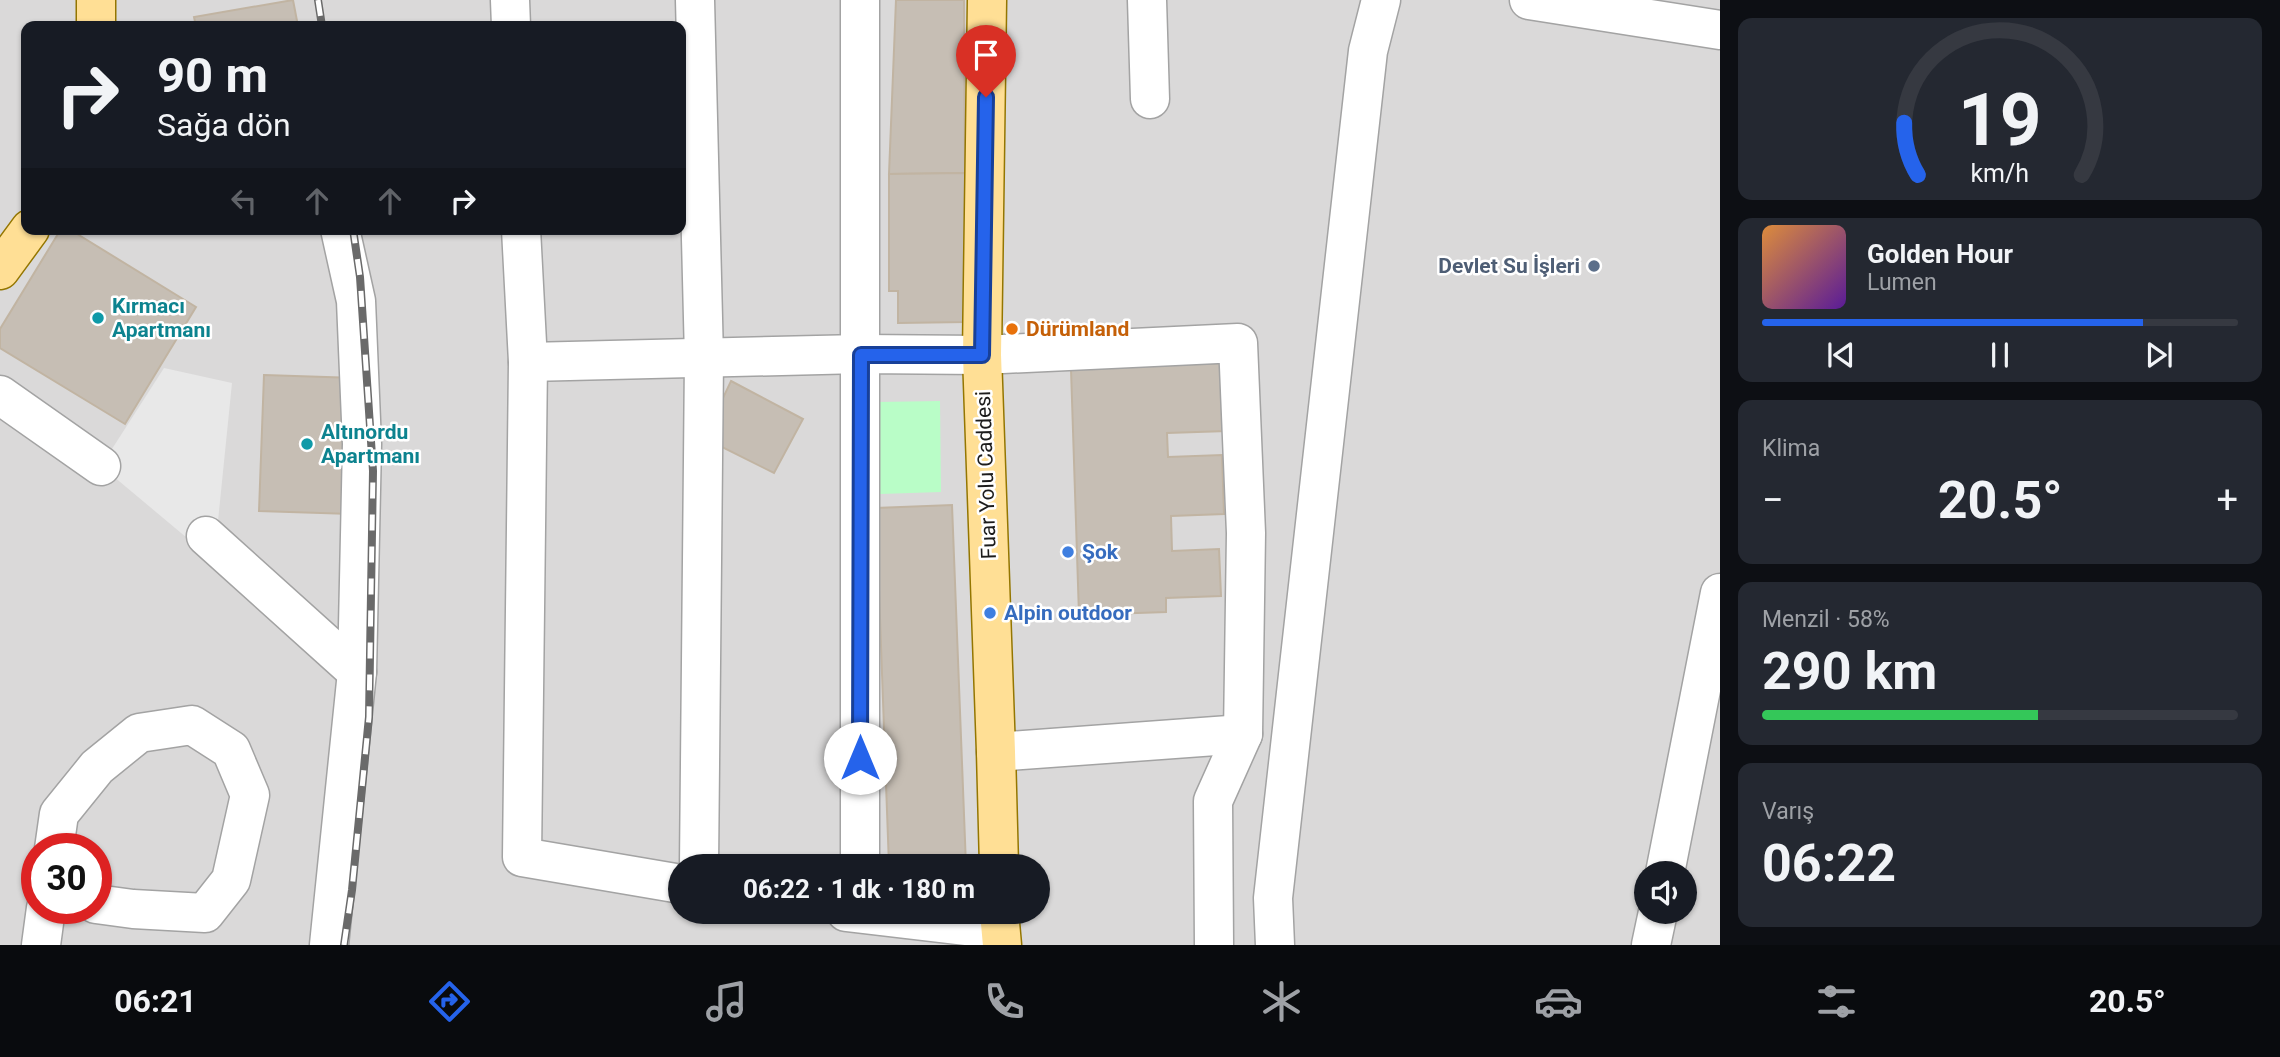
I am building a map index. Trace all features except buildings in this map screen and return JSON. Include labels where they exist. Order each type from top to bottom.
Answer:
[{"type":"main road","points":[[96,0],[96,21]]},
{"type":"main road","name":"Fuar Yolu Caddesi","points":[[987,0],[982,355],[999,854]]},
{"type":"main road","points":[[0,270],[26,235]]},
{"type":"street","points":[[510,0],[511,21]]},
{"type":"street","points":[[695,0],[704,358],[699,854]]},
{"type":"street","points":[[860,0],[860,854]]},
{"type":"street","points":[[1147,0],[1150,99]]},
{"type":"street","points":[[1275,945],[1273,898],[1357,148],[1368,51],[1381,0]]},
{"type":"street","points":[[1529,0],[1720,30]]},
{"type":"street","points":[[329,945],[356,672],[362,444],[356,301],[341,235]]},
{"type":"street","points":[[521,235],[528,362],[522,857],[668,882]]},
{"type":"street","points":[[528,362],[982,355],[1238,343],[1246,533],[1243,734],[1213,801],[1214,945]]},
{"type":"street","points":[[0,395],[101,466]]},
{"type":"street","points":[[206,536],[356,672]]},
{"type":"street","points":[[1667,861],[1720,593]]},
{"type":"street","points":[[56,833],[59,814],[97,767],[139,733],[192,725],[231,750],[250,795],[231,880],[205,913],[112,906]]},
{"type":"street","points":[[996,752],[1243,734]]},
{"type":"street","points":[[41,945],[44,924]]},
{"type":"street","points":[[955,924],[1000,929]]},
{"type":"street","points":[[1651,945],[1655,924]]},
{"type":"shaded area","points":[[0,0],[1720,0],[1720,945],[0,945]]},
{"type":"shaded area","points":[[164,368],[232,383],[218,521],[206,536],[193,543],[101,466]]},
{"type":"green space","points":[[940,401],[941,492],[880,494],[878,402]]},
{"type":"railway","points":[[318,0],[321,21]]},
{"type":"railway","points":[[344,945],[369,717],[373,471],[360,277],[354,235]]},
{"type":"place","name":"Devlet Su İşleri","points":[[1594,266]]},
{"type":"place","name":"Kırmacı Apartmanı","points":[[98,318]]},
{"type":"place","name":"Dürümland","points":[[1012,329]]},
{"type":"place","name":"Altınordu Apartmanı","points":[[307,444]]},
{"type":"place","name":"Şok","points":[[1068,552]]},
{"type":"place","name":"Alpin outdoor","points":[[990,613]]},
{"type":"route","points":[[860,758],[861,355],[982,355],[986,97]]}]
